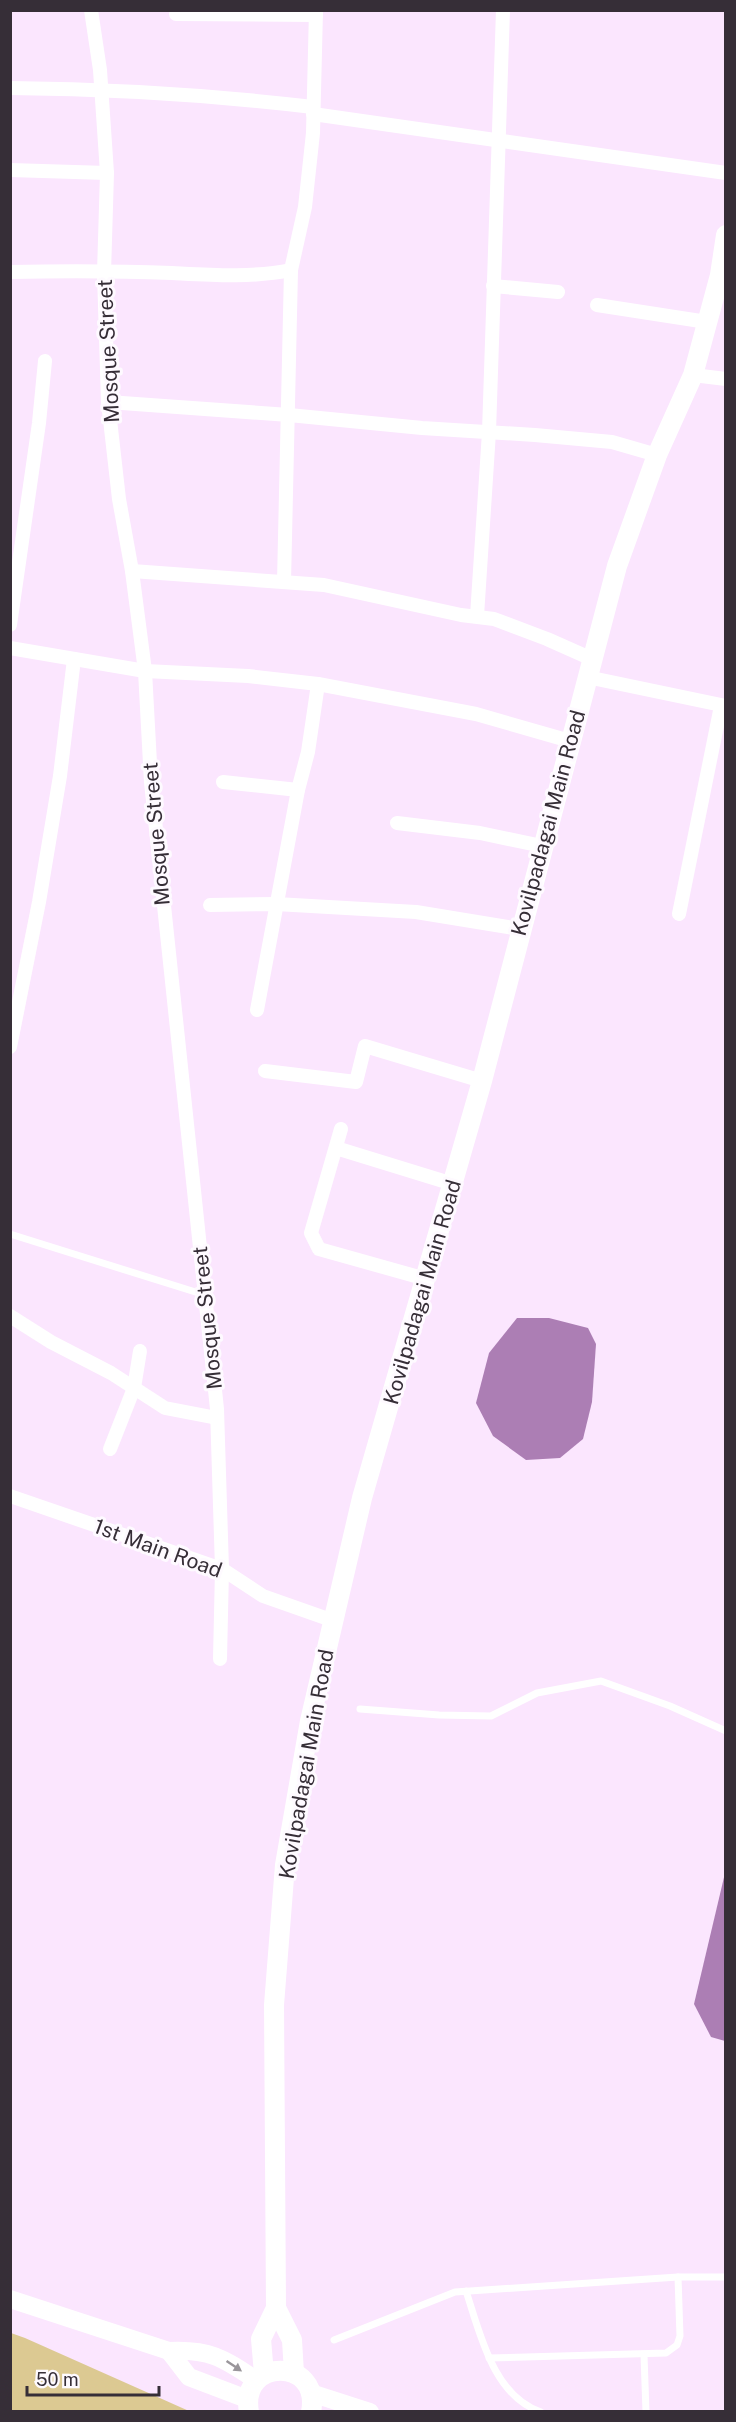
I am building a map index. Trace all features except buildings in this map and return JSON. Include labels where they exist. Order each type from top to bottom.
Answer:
[{"type":"main road","name":"Kovilpadagai Main Road","points":[[260,2377],[261,2338],[276,2308],[274,2005],[285,1865],[310,1721],[362,1498],[482,1081],[617,566],[657,455],[693,375],[720,274],[726,235]]},
{"type":"main road","points":[[276,2308],[292,2340],[294,2373]]},
{"type":"main road","points":[[248,2405],[260,2377],[274,2370],[294,2373],[304,2379],[311,2402]]},
{"type":"street","name":"Mosque Street","points":[[91,10],[101,88],[107,173],[104,273],[108,402],[119,499],[132,571],[145,671],[152,794],[217,1418],[222,1569],[220,1659]]},
{"type":"street","points":[[477,616],[489,432],[503,10]]},
{"type":"street","points":[[176,14],[316,13],[313,111],[305,207],[291,270],[284,582]]},
{"type":"street","points":[[10,88],[101,88],[243,99],[498,142],[726,173]]},
{"type":"street","points":[[10,170],[107,173]]},
{"type":"street","points":[[10,272],[208,276],[277,273],[291,270]]},
{"type":"street","points":[[493,286],[558,292]]},
{"type":"street","points":[[597,305],[707,322]]},
{"type":"street","points":[[10,625],[39,423],[45,361]]},
{"type":"street","points":[[693,375],[726,379]]},
{"type":"street","points":[[108,402],[612,442],[657,455]]},
{"type":"street","points":[[132,571],[324,585],[494,619],[547,639],[590,668],[723,706],[679,914]]},
{"type":"street","points":[[10,648],[145,671],[248,676],[318,684],[476,714],[570,741]]},
{"type":"street","points":[[10,1047],[39,902],[58,787],[74,658]]},
{"type":"street","points":[[257,1010],[298,790],[308,752],[318,684]]},
{"type":"street","points":[[223,782],[298,790]]},
{"type":"street","points":[[397,823],[480,833],[542,846]]},
{"type":"street","points":[[210,905],[276,904],[416,912],[520,929]]},
{"type":"street","points":[[265,1071],[356,1083],[365,1046],[482,1081]]},
{"type":"street","points":[[341,1129],[311,1233],[319,1249],[426,1279]]},
{"type":"street","points":[[336,1148],[453,1184]]},
{"type":"street","points":[[10,1316],[51,1342],[111,1373],[165,1408],[217,1418]]},
{"type":"street","points":[[110,1449],[134,1388],[140,1351]]},
{"type":"street","name":"1st Main Road","points":[[10,1496],[222,1569],[263,1596],[334,1621]]},
{"type":"street","points":[[10,2299],[169,2351],[194,2350],[222,2358],[260,2377]]},
{"type":"street","points":[[169,2351],[189,2377],[248,2405]]},
{"type":"street","points":[[311,2402],[370,2412]]},
{"type":"lane","points":[[10,1234],[205,1295]]},
{"type":"lane","points":[[360,1709],[491,1716],[537,1693],[601,1681],[670,1706],[726,1731]]},
{"type":"lane","points":[[334,2340],[455,2292],[678,2277],[726,2277]]},
{"type":"lane","points":[[489,2358],[666,2353],[677,2345],[680,2336],[678,2277]]},
{"type":"lane","points":[[466,2291],[489,2358],[510,2391],[541,2412]]},
{"type":"lane","points":[[645,2355],[646,2412]]},
{"type":"shaded area","points":[[517,1318],[549,1318],[588,1328],[596,1344],[592,1402],[583,1439],[560,1458],[526,1460],[493,1436],[476,1403],[489,1353]]},
{"type":"shaded area","points":[[725,1873],[726,2041],[711,2037],[694,2004]]},
{"type":"shaded area","points":[[11,2333],[25,2338],[189,2411],[11,2411]]}]
